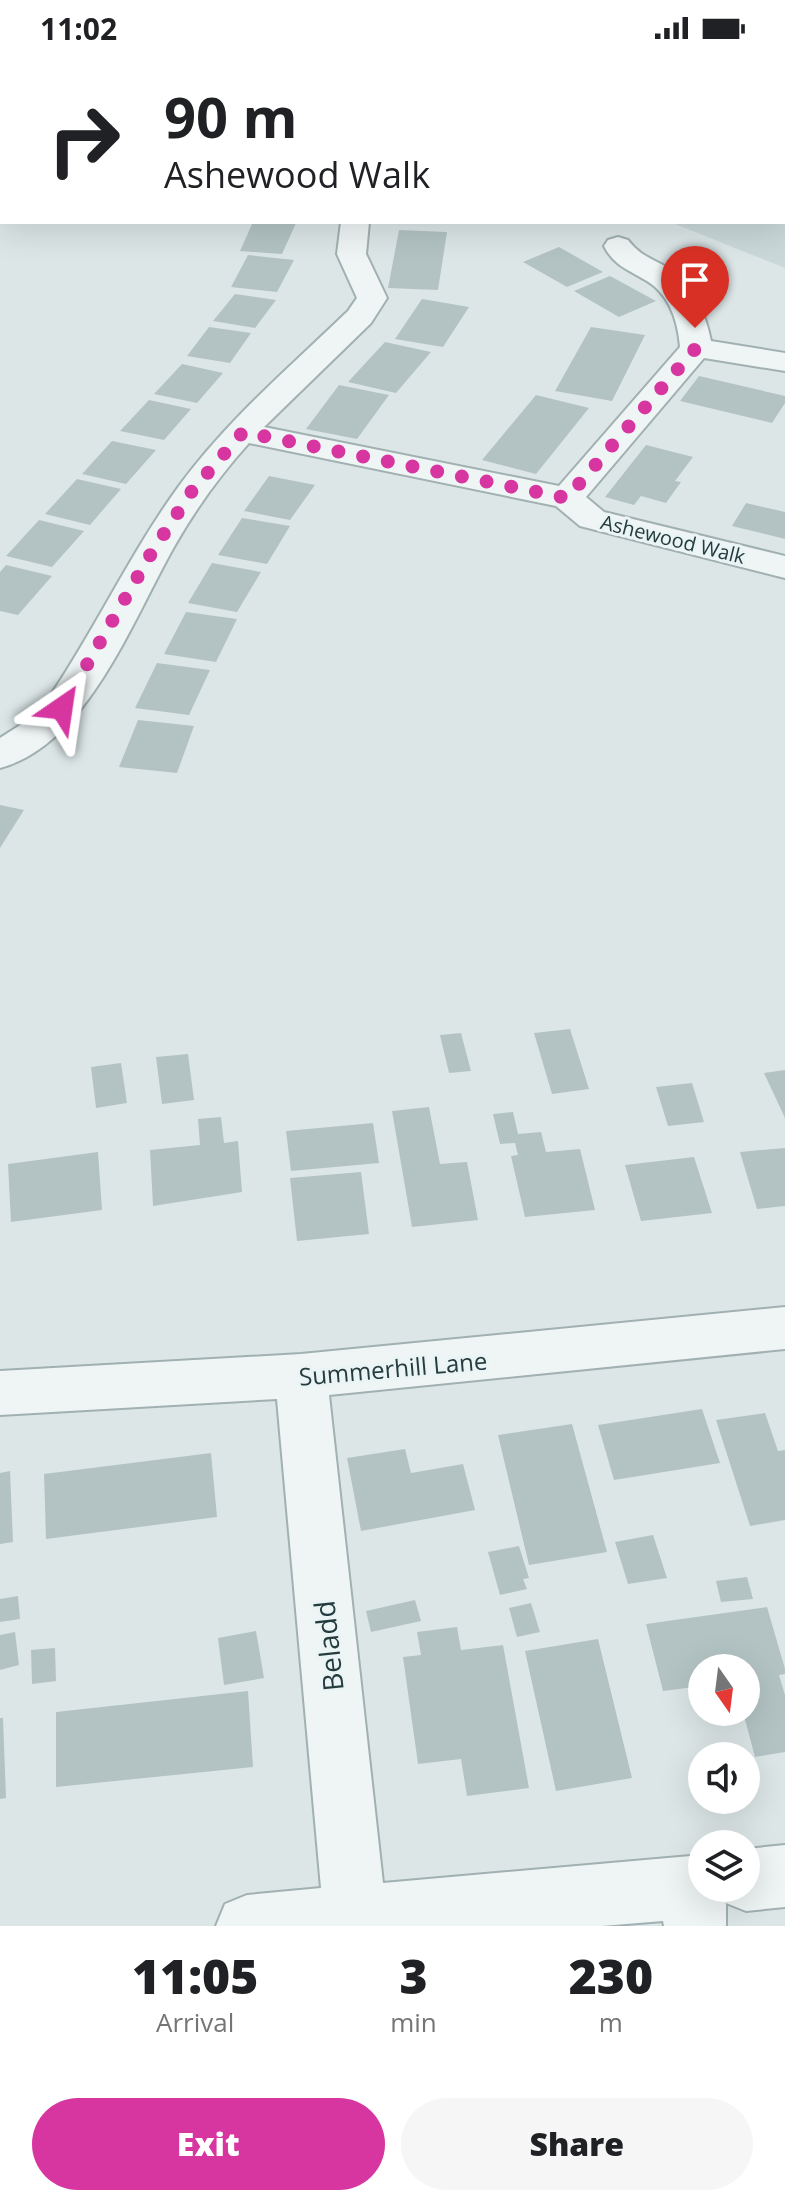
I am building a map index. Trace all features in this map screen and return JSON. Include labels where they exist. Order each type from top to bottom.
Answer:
[{"type":"street","points":[[0,755],[31,737],[62,708],[152,552],[192,491],[243,432],[360,317],[372,298],[356,268],[348,242],[354,224]]},
{"type":"street","points":[[567,498],[696,348],[695,328],[688,309],[664,279],[630,261],[618,246]]},
{"type":"street","points":[[696,348],[785,362]]},
{"type":"street","name":"Ashewood Walk","points":[[243,432],[567,498],[592,519],[785,567]]},
{"type":"street","name":"Summerhill Lane","points":[[0,1393],[301,1376],[785,1328]]},
{"type":"street","name":"Beladd","points":[[301,1376],[355,1916]]},
{"type":"street","points":[[760,1882],[785,1876]]},
{"type":"street","points":[[247,1926],[355,1916],[688,1896]]},
{"type":"shaded area","points":[[675,224],[785,224],[785,268]]},
{"type":"building","points":[[252,224],[296,224],[282,254],[240,251]]},
{"type":"building","points":[[399,230],[447,232],[438,290],[388,288]]},
{"type":"building","points":[[559,247],[603,272],[567,287],[523,262]]},
{"type":"building","points":[[248,255],[294,260],[277,292],[231,287]]},
{"type":"building","points":[[610,276],[656,301],[619,317],[574,291]]},
{"type":"building","points":[[235,294],[276,300],[255,328],[213,321]]},
{"type":"building","points":[[422,299],[469,307],[443,347],[395,339]]},
{"type":"building","points":[[209,327],[251,333],[230,363],[187,356]]},
{"type":"building","points":[[591,327],[645,335],[612,401],[555,391]]},
{"type":"building","points":[[385,342],[431,352],[396,393],[348,382]]},
{"type":"building","points":[[182,364],[223,373],[197,403],[154,394]]},
{"type":"building","points":[[699,376],[785,396],[785,403],[772,423],[680,401]]},
{"type":"building","points":[[339,385],[389,395],[357,439],[306,429]]},
{"type":"building","points":[[536,395],[589,408],[536,474],[482,460]]},
{"type":"building","points":[[149,400],[191,409],[164,440],[120,431]]},
{"type":"building","points":[[112,441],[156,450],[126,484],[82,474]]},
{"type":"building","points":[[646,445],[693,457],[675,481],[681,482],[666,503],[641,496],[634,505],[605,497]]},
{"type":"building","points":[[269,476],[315,485],[290,520],[244,511]]},
{"type":"building","points":[[77,479],[121,489],[90,525],[45,514]]},
{"type":"building","points":[[746,503],[785,512],[785,539],[732,526]]},
{"type":"building","points":[[242,518],[290,526],[267,564],[218,555]]},
{"type":"building","points":[[39,520],[84,531],[52,567],[6,556]]},
{"type":"building","points":[[212,563],[261,572],[237,612],[188,603]]},
{"type":"building","points":[[6,565],[52,576],[18,615],[0,611],[0,572]]},
{"type":"building","points":[[186,612],[237,619],[216,662],[164,654]]},
{"type":"building","points":[[157,663],[210,670],[189,715],[135,708]]},
{"type":"building","points":[[138,720],[194,726],[177,773],[119,767]]},
{"type":"building","points":[[0,805],[24,810],[0,848]]},
{"type":"building","points":[[570,1029],[589,1089],[552,1094],[534,1033]]},
{"type":"building","points":[[461,1033],[471,1071],[449,1073],[440,1035]]},
{"type":"building","points":[[188,1054],[194,1100],[162,1104],[156,1057]]},
{"type":"building","points":[[121,1063],[127,1103],[96,1108],[91,1067]]},
{"type":"building","points":[[785,1070],[785,1118],[764,1073]]},
{"type":"building","points":[[692,1083],[704,1122],[668,1126],[656,1087]]},
{"type":"building","points":[[429,1107],[440,1164],[467,1162],[478,1220],[412,1227],[392,1111]]},
{"type":"building","points":[[513,1112],[518,1134],[541,1132],[546,1152],[580,1149],[595,1210],[525,1217],[511,1156],[518,1155],[515,1143],[500,1144],[493,1114]]},
{"type":"building","points":[[221,1117],[224,1143],[238,1141],[242,1192],[153,1206],[150,1150],[200,1145],[198,1119]]},
{"type":"building","points":[[373,1123],[379,1163],[291,1171],[286,1131]]},
{"type":"building","points":[[785,1148],[785,1206],[757,1209],[740,1152]]},
{"type":"building","points":[[98,1152],[102,1210],[11,1222],[8,1164]]},
{"type":"building","points":[[694,1157],[712,1213],[641,1221],[625,1165]]},
{"type":"building","points":[[361,1172],[369,1234],[297,1241],[290,1178]]},
{"type":"building","points":[[702,1409],[720,1463],[614,1480],[598,1425]]},
{"type":"building","points":[[765,1413],[778,1451],[785,1450],[785,1520],[750,1526],[716,1420]]},
{"type":"building","points":[[572,1424],[607,1552],[529,1565],[498,1435]]},
{"type":"building","points":[[405,1449],[411,1473],[463,1464],[475,1510],[361,1531],[347,1458]]},
{"type":"building","points":[[211,1453],[217,1517],[46,1539],[44,1474]]},
{"type":"building","points":[[10,1471],[13,1542],[0,1544],[0,1473]]},
{"type":"building","points":[[653,1535],[667,1578],[628,1584],[615,1542]]},
{"type":"building","points":[[519,1546],[529,1578],[523,1579],[527,1589],[500,1595],[488,1552]]},
{"type":"building","points":[[747,1577],[753,1599],[721,1602],[716,1581]]},
{"type":"building","points":[[18,1596],[20,1619],[0,1622],[0,1599]]},
{"type":"building","points":[[415,1600],[421,1621],[371,1632],[366,1611]]},
{"type":"building","points":[[531,1603],[540,1632],[517,1637],[509,1608]]},
{"type":"building","points":[[767,1607],[785,1669],[785,1674],[779,1675],[785,1695],[785,1752],[760,1756],[760,1742],[751,1742],[747,1726],[760,1726],[760,1654],[688,1654],[688,1688],[663,1691],[646,1624]]},
{"type":"building","points":[[457,1627],[461,1650],[503,1645],[529,1788],[467,1796],[461,1759],[418,1764],[403,1657],[421,1655],[417,1632]]},
{"type":"building","points":[[256,1631],[264,1678],[224,1685],[218,1638]]},
{"type":"building","points":[[15,1632],[19,1665],[0,1670],[0,1635]]},
{"type":"building","points":[[598,1639],[632,1778],[556,1791],[525,1651]]},
{"type":"building","points":[[55,1648],[56,1681],[32,1684],[31,1650]]},
{"type":"building","points":[[248,1691],[253,1767],[56,1787],[56,1712]]},
{"type":"building","points":[[0,1718],[3,1718],[6,1798],[0,1799]]},
{"type":"route","points":[[62,708],[130,595],[152,552],[192,491],[243,432],[567,498],[696,348],[695,328]]}]
